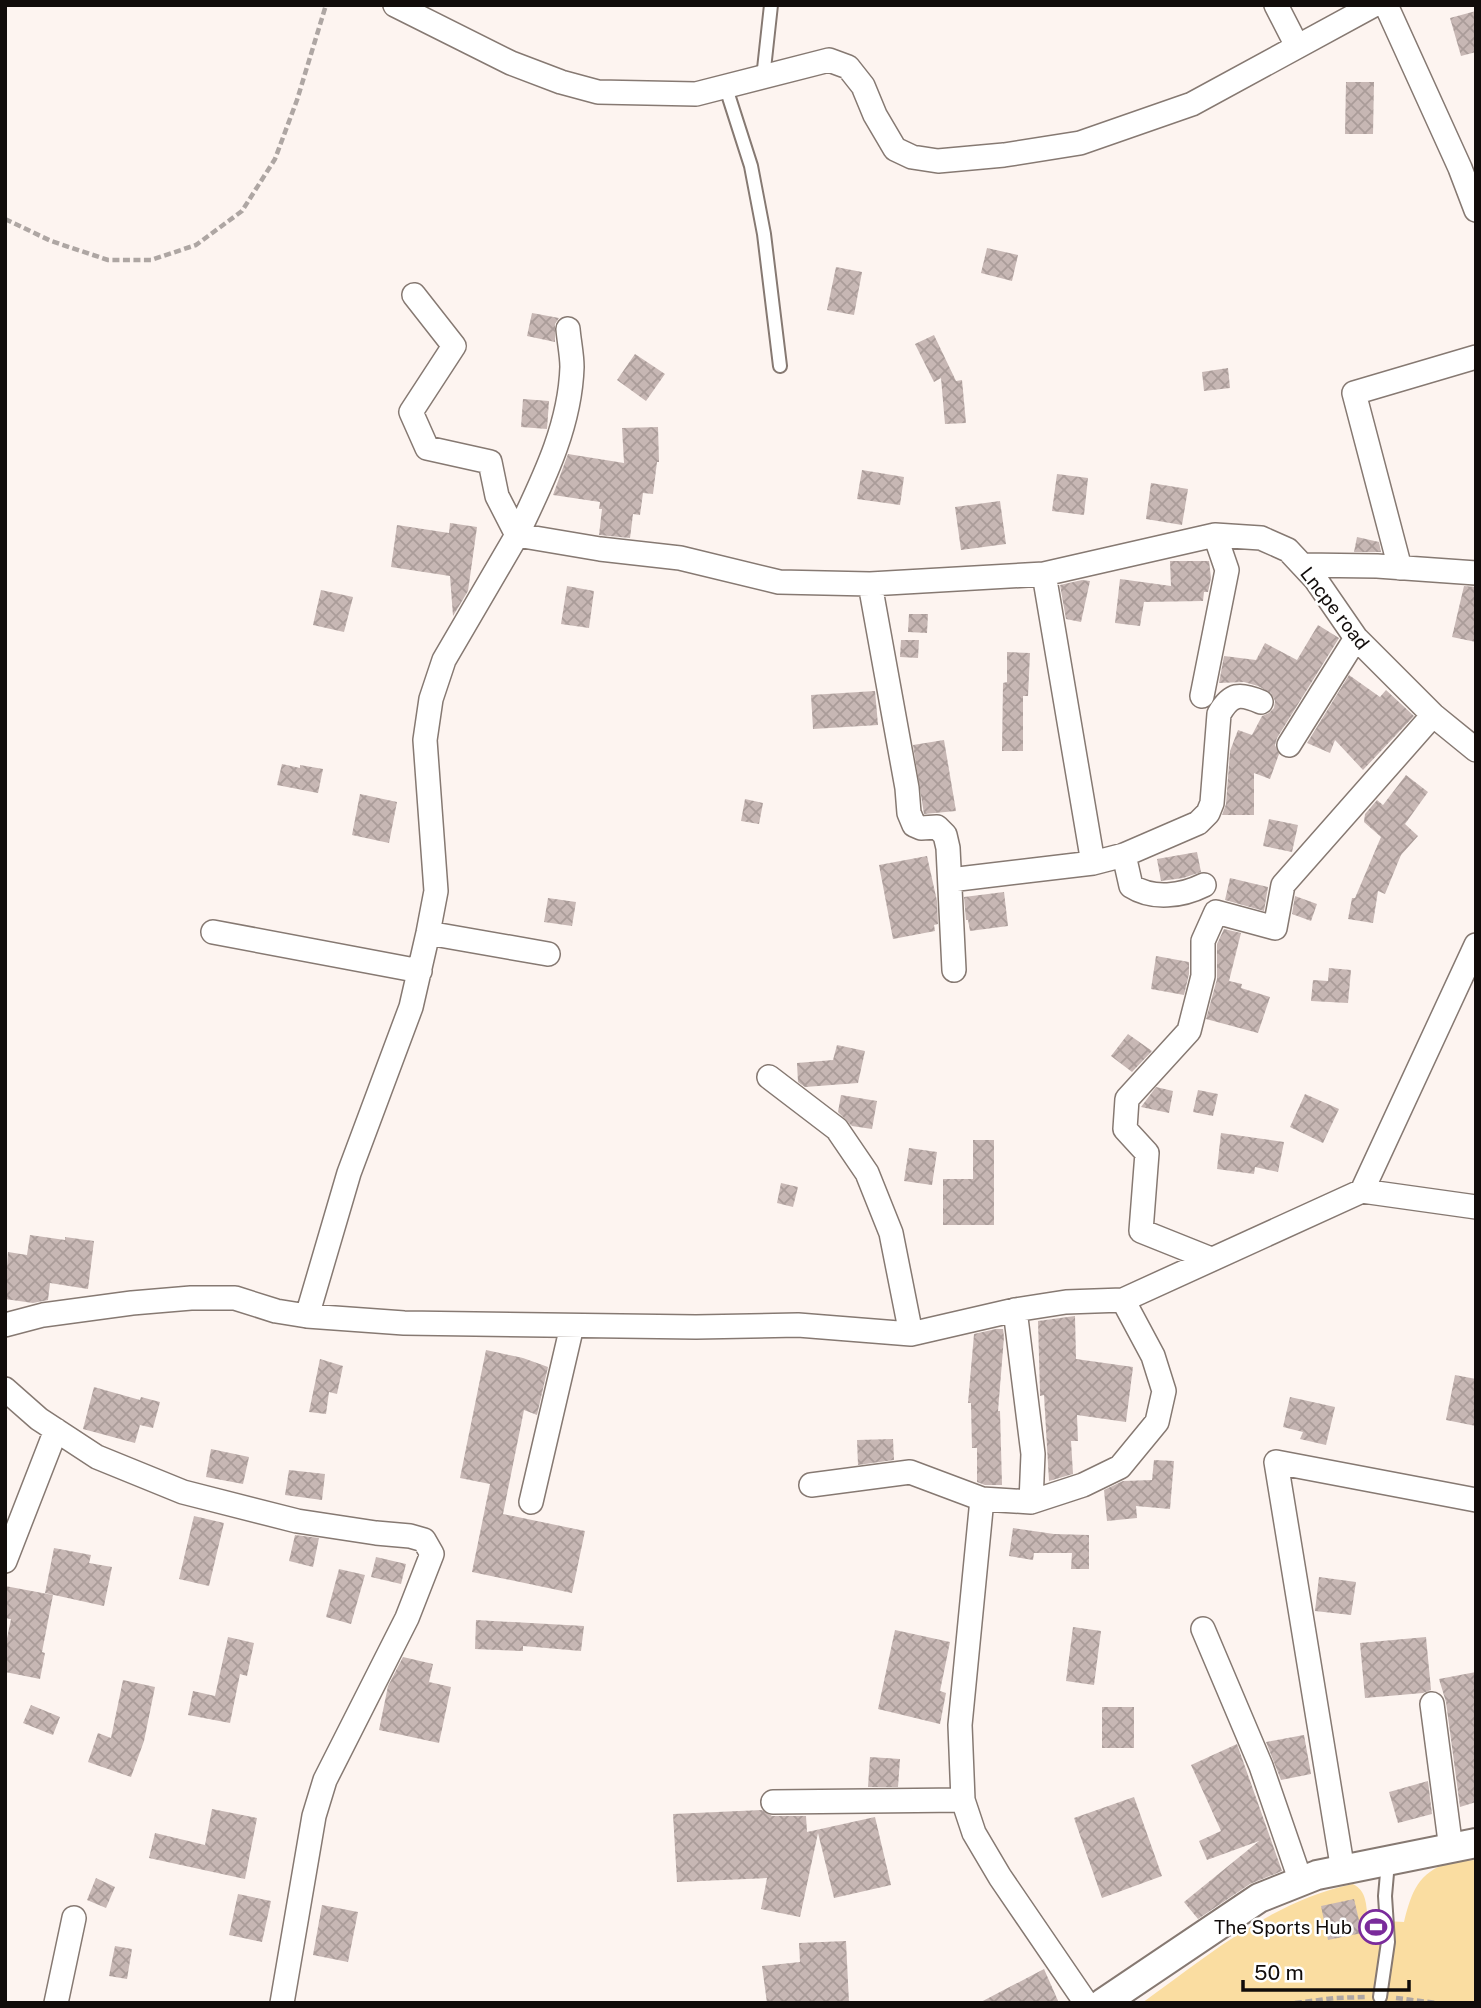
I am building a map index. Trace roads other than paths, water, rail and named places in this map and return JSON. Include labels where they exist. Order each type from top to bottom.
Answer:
[{"type":"street","points":[[395,5],[511,63],[561,82],[598,92],[696,94],[829,60],[848,67],[863,86],[886,136],[895,149],[912,157],[938,161],[1004,155],[1080,143],[1192,104],[1374,5]]},
{"type":"street","points":[[1276,5],[1297,46]]},
{"type":"street","points":[[1385,5],[1460,168],[1476,210]]},
{"type":"street","points":[[414,296],[454,346],[411,412],[427,448],[490,462],[497,496],[517,535]]},
{"type":"street","points":[[307,1316],[349,1173],[411,1007],[428,933],[436,891],[425,740],[431,699],[444,660],[517,535],[552,459],[562,429],[572,365],[568,329]]},
{"type":"street","points":[[1400,568],[1354,393],[1476,357]]},
{"type":"street","name":"Lncpe road","points":[[517,535],[600,549],[680,558],[779,582],[870,584],[1044,574],[1215,535],[1261,538],[1287,550],[1316,580],[1356,638],[1433,715],[1476,750]]},
{"type":"street","points":[[1202,696],[1227,570],[1215,535]]},
{"type":"street","points":[[1302,565],[1476,573]]},
{"type":"street","points":[[1044,574],[1093,863]]},
{"type":"street","points":[[870,584],[909,813],[914,825],[921,828],[937,827],[945,835],[948,848],[954,970]]},
{"type":"street","points":[[1289,745],[1356,638]]},
{"type":"street","points":[[950,880],[1093,863],[1124,855],[1198,822],[1208,813],[1212,803],[1219,714],[1226,702],[1235,697],[1245,696],[1261,702]]},
{"type":"street","points":[[1211,1259],[1141,1231],[1147,1153],[1125,1129],[1127,1099],[1189,1031],[1203,976],[1203,941],[1216,912],[1276,928],[1283,884],[1433,715]]},
{"type":"street","points":[[1124,855],[1131,887],[1139,891],[1186,894],[1204,885]]},
{"type":"street","points":[[213,932],[420,971]]},
{"type":"street","points":[[428,933],[548,954]]},
{"type":"street","points":[[1362,1191],[1476,945]]},
{"type":"street","points":[[769,1077],[837,1129],[867,1173],[891,1233],[911,1334]]},
{"type":"street","points":[[5,1325],[43,1315],[132,1303],[191,1298],[234,1298],[307,1316],[404,1324],[798,1325],[911,1334],[1015,1310],[1066,1302],[1123,1300],[1362,1191],[1476,1207]]},
{"type":"street","points":[[811,1485],[910,1472],[982,1499],[1031,1502],[1083,1485],[1120,1467],[1157,1422],[1164,1391],[1153,1356],[1123,1300]]},
{"type":"street","points":[[1015,1310],[1033,1454],[1031,1502]]},
{"type":"street","points":[[531,1502],[572,1325]]},
{"type":"street","points":[[5,1389],[39,1419],[97,1457],[183,1492],[297,1521],[376,1534],[410,1536],[424,1541],[432,1554],[407,1618],[325,1780],[314,1816],[282,2003]]},
{"type":"street","points":[[5,1561],[56,1430]]},
{"type":"street","points":[[1343,1871],[1276,1462],[1476,1500]]},
{"type":"street","points":[[982,1499],[960,1725],[963,1800],[974,1833],[1000,1877],[1086,2003]]},
{"type":"street","points":[[1203,1629],[1261,1766],[1301,1882]]},
{"type":"street","points":[[1103,2003],[1259,1898],[1317,1875],[1463,1846],[1432,1704]]},
{"type":"street","points":[[773,1802],[963,1800]]},
{"type":"street","points":[[56,2003],[74,1918]]},
{"type":"lane","points":[[763,78],[771,5]]},
{"type":"lane","points":[[726,88],[751,166],[780,366]]},
{"type":"lane","points":[[1380,1997],[1388,1942],[1385,1896],[1388,1862]]},
{"type":"place","name":"The Sports Hub","points":[[1376,1927]]}]
